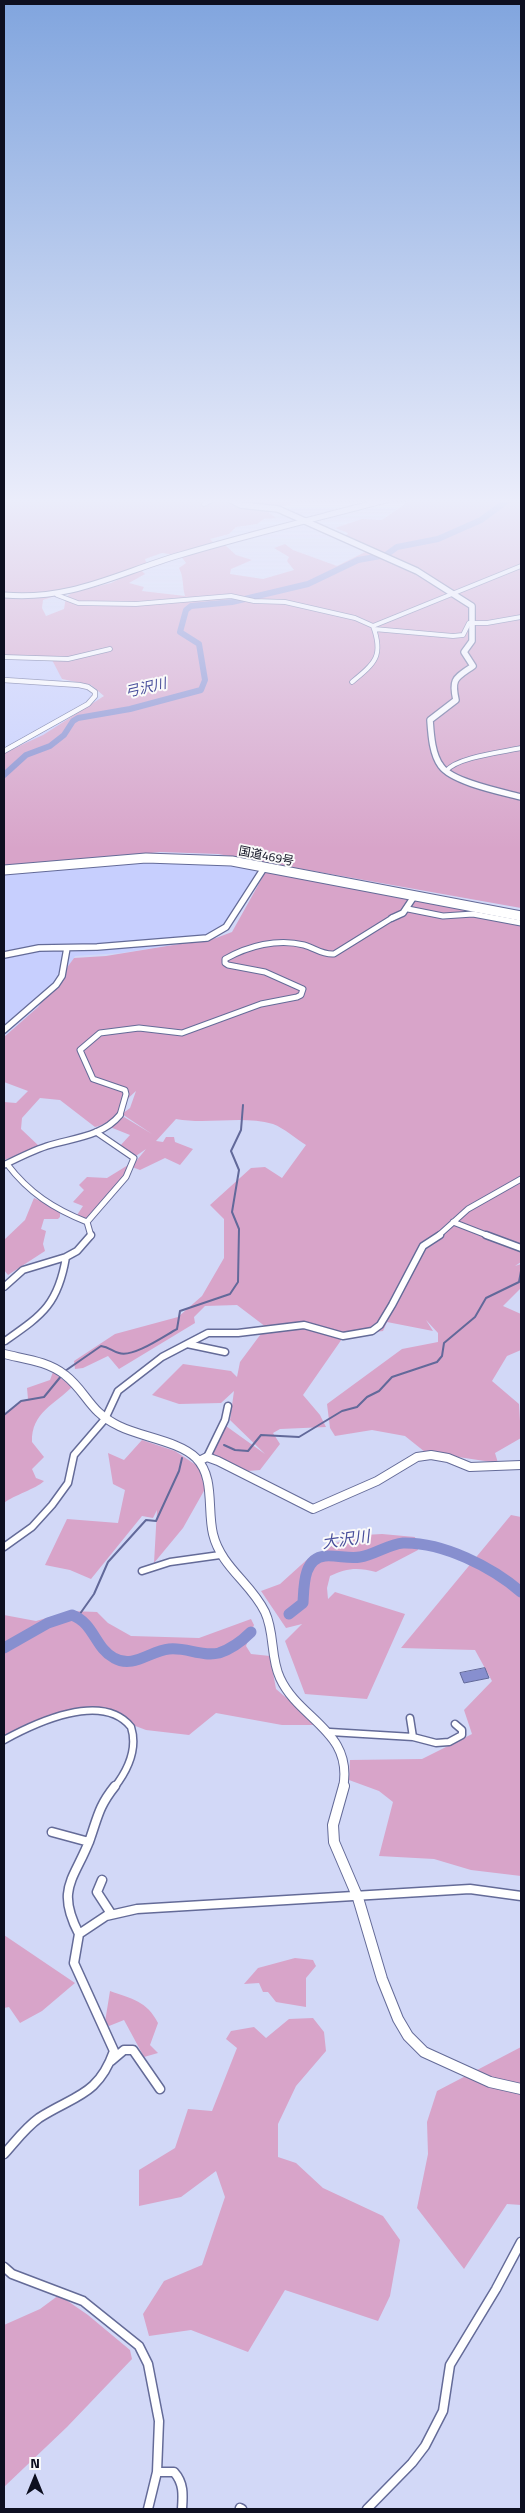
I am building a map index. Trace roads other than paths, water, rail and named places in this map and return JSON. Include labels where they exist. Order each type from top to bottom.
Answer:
[{"type":"highway","name":"国道469号","points":[[4,870],[94,860],[153,856],[198,857],[415,895],[521,916]]},
{"type":"main road","points":[[473,615],[472,641],[464,652],[473,666],[455,679],[453,686],[456,700],[430,720],[430,729],[438,760],[440,767],[446,771],[521,797]]},
{"type":"street","points":[[343,615],[355,618],[373,627],[454,636],[463,635],[468,623],[488,623],[521,617]]},
{"type":"street","points":[[373,627],[402,615]]},
{"type":"street","points":[[352,682],[375,663],[379,642],[373,627]]},
{"type":"street","points":[[4,656],[48,660],[68,658],[110,649]]},
{"type":"street","points":[[4,680],[79,685],[88,687],[94,692],[95,696],[88,704],[4,751]]},
{"type":"street","points":[[446,771],[450,766],[460,762],[521,748]]},
{"type":"street","points":[[4,955],[39,948],[67,948],[193,939],[218,934],[226,927],[264,868]]},
{"type":"street","points":[[4,1287],[23,1270],[66,1257],[77,1251],[91,1236],[87,1222],[36,1197],[5,1165],[54,1144],[96,1132],[108,1126],[120,1115],[126,1094],[125,1090],[93,1079],[80,1053],[82,1047],[97,1034],[139,1028],[182,1033],[254,1007],[297,997],[301,995],[303,989],[265,972],[228,965],[225,963],[225,959],[253,948],[282,943],[303,945],[325,954],[334,954],[392,918],[399,916],[408,909],[415,895]]},
{"type":"street","points":[[408,909],[443,916],[473,914],[521,923]]},
{"type":"street","points":[[4,1030],[56,985],[62,976],[67,948]]},
{"type":"street","points":[[87,1222],[95,1210],[122,1186],[132,1167],[134,1158],[96,1132]]},
{"type":"street","points":[[4,1547],[11,1540],[32,1527],[52,1505],[68,1483],[74,1455],[105,1419],[118,1390],[162,1357],[208,1333],[238,1333],[294,1325],[316,1327],[343,1336],[372,1331],[380,1325],[392,1305],[423,1246],[475,1205],[521,1179]]},
{"type":"street","points":[[453,1222],[521,1248]]},
{"type":"street","points":[[66,1257],[64,1274],[59,1288],[42,1315],[4,1340],[4,1354],[57,1370],[66,1376],[89,1406],[105,1419],[158,1441],[182,1448],[205,1469],[213,1533],[220,1554],[231,1572],[263,1608],[270,1622],[273,1658],[285,1689],[330,1732],[343,1760],[345,1775],[344,1791],[333,1825],[333,1835],[341,1861],[358,1897],[373,1952],[398,2021],[411,2040],[422,2050],[486,2081],[521,2089]]},
{"type":"street","points":[[186,1344],[225,1352]]},
{"type":"street","points":[[198,1461],[207,1457],[227,1419],[228,1406]]},
{"type":"street","points":[[207,1457],[313,1509],[331,1503],[351,1491],[377,1481],[417,1457],[431,1455],[448,1458],[470,1467],[520,1466]]},
{"type":"street","points":[[142,1571],[170,1562],[220,1554]]},
{"type":"street","points":[[4,1740],[26,1728],[66,1712],[104,1712],[128,1722],[133,1730],[134,1741],[129,1764],[100,1807],[89,1842],[68,1887],[73,1924],[79,1934]]},
{"type":"street","points":[[410,1718],[413,1737]]},
{"type":"street","points":[[330,1732],[413,1737],[436,1743],[450,1742],[462,1735],[462,1730],[456,1724]]},
{"type":"street","points":[[52,1832],[89,1842]]},
{"type":"street","points":[[102,1880],[97,1892],[110,1912]]},
{"type":"street","points":[[4,2154],[38,2119],[102,2081],[111,2061],[114,2052],[111,2042],[74,1963],[79,1934],[90,1924],[110,1912],[257,1901],[358,1897],[470,1889],[521,1896]]},
{"type":"street","points":[[111,2061],[124,2050],[133,2050],[160,2089]]},
{"type":"street","points":[[367,2509],[412,2463],[425,2446],[443,2411],[450,2365],[496,2289],[521,2242]]},
{"type":"street","points":[[4,2267],[12,2274],[83,2301],[139,2346],[148,2364],[158,2412],[158,2472],[148,2509]]},
{"type":"street","points":[[158,2472],[174,2472],[182,2479],[184,2489],[182,2509]]},
{"type":"waterway","name":"弓沢川","points":[[4,775],[26,755],[50,746],[64,735],[73,721],[78,718],[130,709],[201,690],[205,680],[199,644],[180,632],[185,615]]},
{"type":"waterway","points":[[65,1371],[101,1346],[125,1354],[140,1349],[177,1329],[180,1311],[230,1294],[238,1282],[239,1229],[232,1212],[239,1170],[231,1151],[241,1130],[243,1105]]},
{"type":"waterway","points":[[224,1445],[235,1450],[248,1451],[261,1435],[299,1437],[342,1411],[357,1407],[367,1397],[379,1391],[392,1377],[437,1362],[442,1356],[444,1343],[475,1317],[486,1298],[519,1282],[521,1271]]},
{"type":"waterway","points":[[4,1415],[21,1401],[44,1397],[62,1375]]},
{"type":"waterway","points":[[77,1618],[94,1594],[108,1562],[146,1520],[156,1521],[179,1471],[182,1458]]},
{"type":"waterway","name":"大沢川","points":[[289,1614],[303,1603],[306,1574],[312,1562],[318,1558],[325,1556],[360,1557],[392,1545],[403,1543],[418,1544],[450,1551],[481,1565],[521,1592]]},
{"type":"waterway","name":"大沢川","points":[[4,1648],[48,1623],[72,1615],[90,1629],[108,1654],[121,1661],[128,1662],[169,1649],[182,1649],[206,1654],[219,1653],[244,1639],[251,1632]]}]
